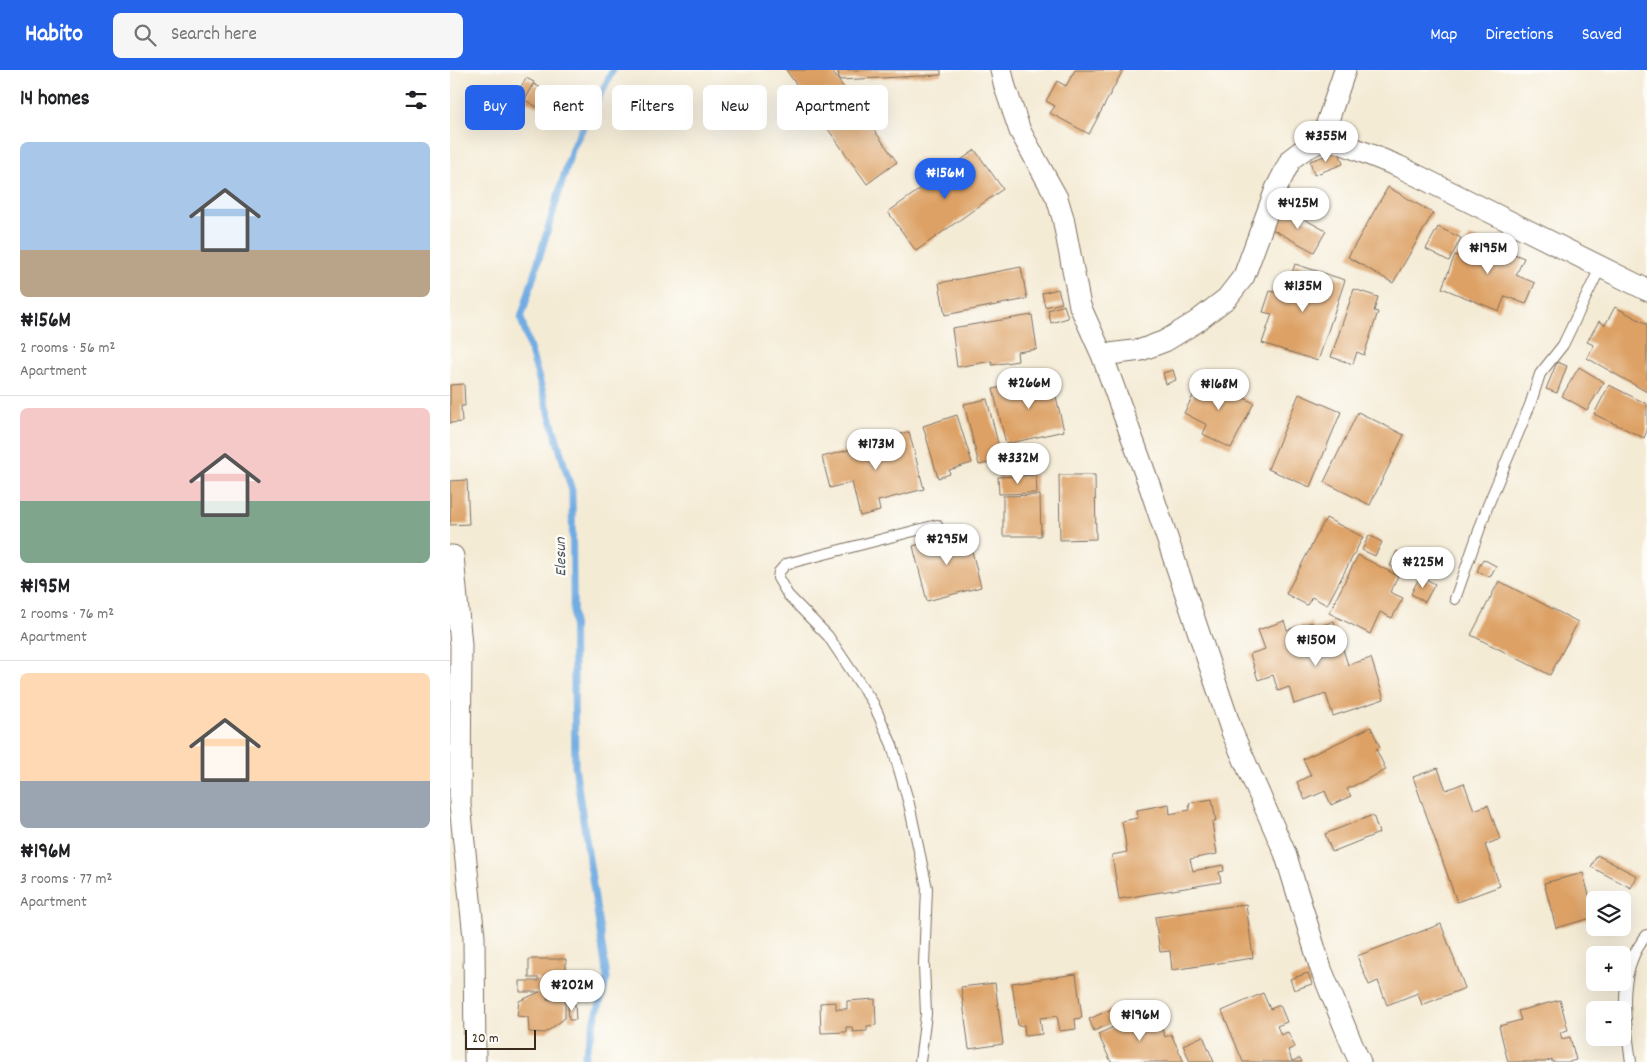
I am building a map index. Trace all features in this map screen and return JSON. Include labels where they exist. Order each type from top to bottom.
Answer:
[{"type":"street","points":[[1001,70],[1020,131],[1057,198],[1063,218],[1080,306],[1102,355],[1150,487],[1232,732],[1285,853],[1321,970],[1352,1047],[1360,1062]]},
{"type":"street","points":[[1321,141],[1344,70]]},
{"type":"street","points":[[1102,355],[1141,350],[1165,341],[1196,322],[1227,298],[1244,276],[1276,189],[1291,159],[1303,150],[1321,141],[1338,142],[1398,166],[1647,290]]},
{"type":"street","points":[[450,556],[453,556],[461,645],[455,805],[474,937],[475,1062]]},
{"type":"lane","points":[[1455,599],[1488,505],[1530,405],[1540,374],[1563,345],[1601,266]]},
{"type":"lane","points":[[920,1062],[926,1014],[924,965],[927,888],[909,804],[892,745],[873,703],[828,636],[788,595],[778,578],[779,572],[786,564],[937,525]]},
{"type":"lane","points":[[1631,1062],[1625,1003],[1627,975],[1633,958],[1647,935]]},
{"type":"building","points":[[786,70],[831,70],[842,85],[797,85]]},
{"type":"building","points":[[838,70],[941,70],[941,75],[839,80]]},
{"type":"building","points":[[1075,70],[1123,70],[1089,134],[1050,113],[1055,106],[1046,101],[1057,81],[1066,86]]},
{"type":"building","points":[[526,78],[534,82],[525,98],[525,85],[522,85]]},
{"type":"building","points":[[534,84],[536,85],[535,106],[525,100]]},
{"type":"building","points":[[829,130],[874,130],[897,162],[867,184]]},
{"type":"building","points":[[975,150],[1003,189],[916,251],[888,212]]},
{"type":"building","points":[[1339,151],[1343,164],[1314,175],[1310,161]]},
{"type":"building","points":[[1388,187],[1433,213],[1393,283],[1348,257]]},
{"type":"building","points":[[1282,207],[1326,231],[1314,252],[1270,228]]},
{"type":"building","points":[[1438,227],[1461,238],[1449,261],[1426,249]]},
{"type":"building","points":[[1470,236],[1524,258],[1516,275],[1535,283],[1526,304],[1505,296],[1499,311],[1442,288],[1455,255],[1461,257]]},
{"type":"building","points":[[1295,264],[1345,280],[1318,361],[1262,343],[1272,314],[1263,312],[1270,291],[1285,295]]},
{"type":"building","points":[[1021,267],[1027,299],[945,315],[939,283]]},
{"type":"building","points":[[1058,289],[1062,303],[1045,307],[1042,293]]},
{"type":"building","points":[[1354,289],[1378,297],[1374,311],[1378,312],[1364,355],[1357,352],[1353,364],[1331,357]]},
{"type":"building","points":[[1064,305],[1068,318],[1051,323],[1048,310]]},
{"type":"building","points":[[1615,307],[1647,324],[1647,392],[1587,358],[1594,345],[1587,342],[1599,321],[1605,325]]},
{"type":"building","points":[[1032,315],[1037,349],[1017,352],[1018,361],[992,365],[992,361],[957,367],[952,328]]},
{"type":"building","points":[[1557,362],[1567,366],[1557,393],[1546,389]]},
{"type":"building","points":[[1579,367],[1604,382],[1587,410],[1562,396]]},
{"type":"building","points":[[1173,370],[1176,380],[1166,384],[1163,373]]},
{"type":"building","points":[[1051,375],[1064,431],[1006,444],[993,389]]},
{"type":"building","points":[[1203,377],[1254,403],[1231,448],[1203,434],[1207,425],[1184,413]]},
{"type":"building","points":[[464,384],[465,406],[461,406],[462,422],[450,423],[450,385]]},
{"type":"building","points":[[1609,385],[1647,404],[1647,431],[1644,438],[1594,414]]},
{"type":"building","points":[[1299,394],[1341,412],[1310,487],[1268,469]]},
{"type":"building","points":[[987,399],[1002,460],[979,465],[964,404]]},
{"type":"building","points":[[1358,412],[1404,435],[1370,505],[1324,482]]},
{"type":"building","points":[[957,415],[972,463],[949,470],[950,474],[938,478],[923,426]]},
{"type":"building","points":[[909,432],[924,489],[878,501],[880,511],[860,516],[852,482],[830,488],[822,457],[852,449],[851,447]]},
{"type":"building","points":[[1036,475],[1037,493],[999,494],[998,477]]},
{"type":"building","points":[[1059,475],[1095,475],[1096,539],[1060,540]]},
{"type":"building","points":[[467,480],[469,524],[450,525],[450,481]]},
{"type":"building","points":[[1040,495],[1041,536],[1003,536],[1003,496]]},
{"type":"building","points":[[1326,518],[1363,537],[1327,605],[1312,597],[1307,605],[1286,594]]},
{"type":"building","points":[[967,531],[981,587],[927,601],[913,546]]},
{"type":"building","points":[[1369,535],[1382,542],[1375,556],[1362,550]]},
{"type":"building","points":[[1397,551],[1413,559],[1406,574],[1390,566]]},
{"type":"building","points":[[1358,555],[1398,576],[1390,592],[1403,598],[1392,618],[1380,612],[1370,634],[1329,613]]},
{"type":"building","points":[[1483,559],[1496,566],[1490,577],[1477,571]]},
{"type":"building","points":[[1420,576],[1435,584],[1425,602],[1411,594]]},
{"type":"building","points":[[1499,581],[1578,622],[1550,675],[1471,635]]},
{"type":"building","points":[[1284,621],[1287,630],[1312,622],[1314,628],[1334,621],[1348,665],[1371,658],[1384,699],[1333,716],[1326,694],[1294,704],[1289,687],[1278,691],[1273,675],[1258,680],[1250,654],[1265,649],[1258,630]]},
{"type":"building","points":[[1371,727],[1380,747],[1376,749],[1386,770],[1347,789],[1351,796],[1331,805],[1325,791],[1305,800],[1297,782],[1311,775],[1303,759]]},
{"type":"building","points":[[1438,768],[1446,790],[1464,783],[1474,810],[1488,805],[1500,839],[1485,845],[1500,886],[1457,902],[1413,777]]},
{"type":"building","points":[[1212,799],[1216,821],[1212,822],[1217,854],[1190,859],[1193,871],[1223,865],[1224,871],[1219,872],[1221,882],[1119,899],[1112,855],[1127,852],[1122,821],[1138,818],[1137,810],[1169,804],[1170,814],[1190,810],[1189,803]]},
{"type":"building","points":[[1373,815],[1379,833],[1332,852],[1325,834]]},
{"type":"building","points":[[1597,855],[1637,876],[1631,888],[1591,867]]},
{"type":"building","points":[[1583,873],[1588,891],[1586,891],[1586,920],[1556,928],[1544,883]]},
{"type":"building","points":[[1246,904],[1253,958],[1172,970],[1170,951],[1160,952],[1155,917]]},
{"type":"building","points":[[1441,924],[1465,988],[1422,1005],[1418,993],[1387,1005],[1378,981],[1369,985],[1357,956]]},
{"type":"building","points":[[529,959],[566,959],[565,989],[548,988],[547,999],[565,999],[565,1018],[545,1033],[529,1032],[528,1017],[517,1016],[519,1001],[540,992],[520,992],[520,981],[539,981],[539,978],[529,978]]},
{"type":"building","points":[[1308,973],[1312,984],[1294,990],[1290,979]]},
{"type":"building","points":[[1076,974],[1082,1018],[1075,1019],[1076,1029],[1060,1031],[1057,1016],[1040,1018],[1042,1034],[1025,1036],[1024,1025],[1018,1026],[1012,983]]},
{"type":"building","points":[[995,983],[1003,1044],[969,1049],[961,987]]},
{"type":"building","points":[[1263,993],[1270,1009],[1280,1005],[1287,1022],[1277,1026],[1281,1035],[1288,1032],[1295,1047],[1288,1050],[1292,1061],[1300,1058],[1302,1062],[1243,1062],[1222,1011]]},
{"type":"building","points":[[875,999],[876,1025],[867,1026],[867,1031],[853,1032],[852,1027],[846,1027],[846,1032],[821,1033],[820,1003],[836,1002],[836,1009],[847,1009],[847,1001]]},
{"type":"building","points":[[1560,1000],[1568,1030],[1560,1032],[1562,1039],[1570,1037],[1576,1060],[1569,1062],[1552,1062],[1552,1059],[1545,1062],[1508,1062],[1499,1026],[1521,1020],[1518,1011]]},
{"type":"building","points":[[568,1004],[575,1004],[576,1020],[569,1020]]},
{"type":"building","points":[[1116,1007],[1121,1019],[1094,1031],[1089,1019]]},
{"type":"building","points":[[1153,1009],[1165,1037],[1171,1034],[1184,1062],[1111,1062],[1098,1034]]},
{"type":"building","points":[[1203,1036],[1214,1062],[1190,1062],[1183,1045]]},
{"type":"waterway","name":"Elesun","points":[[583,1062],[607,978],[575,766],[572,491],[521,318],[572,149],[613,70]]}]
